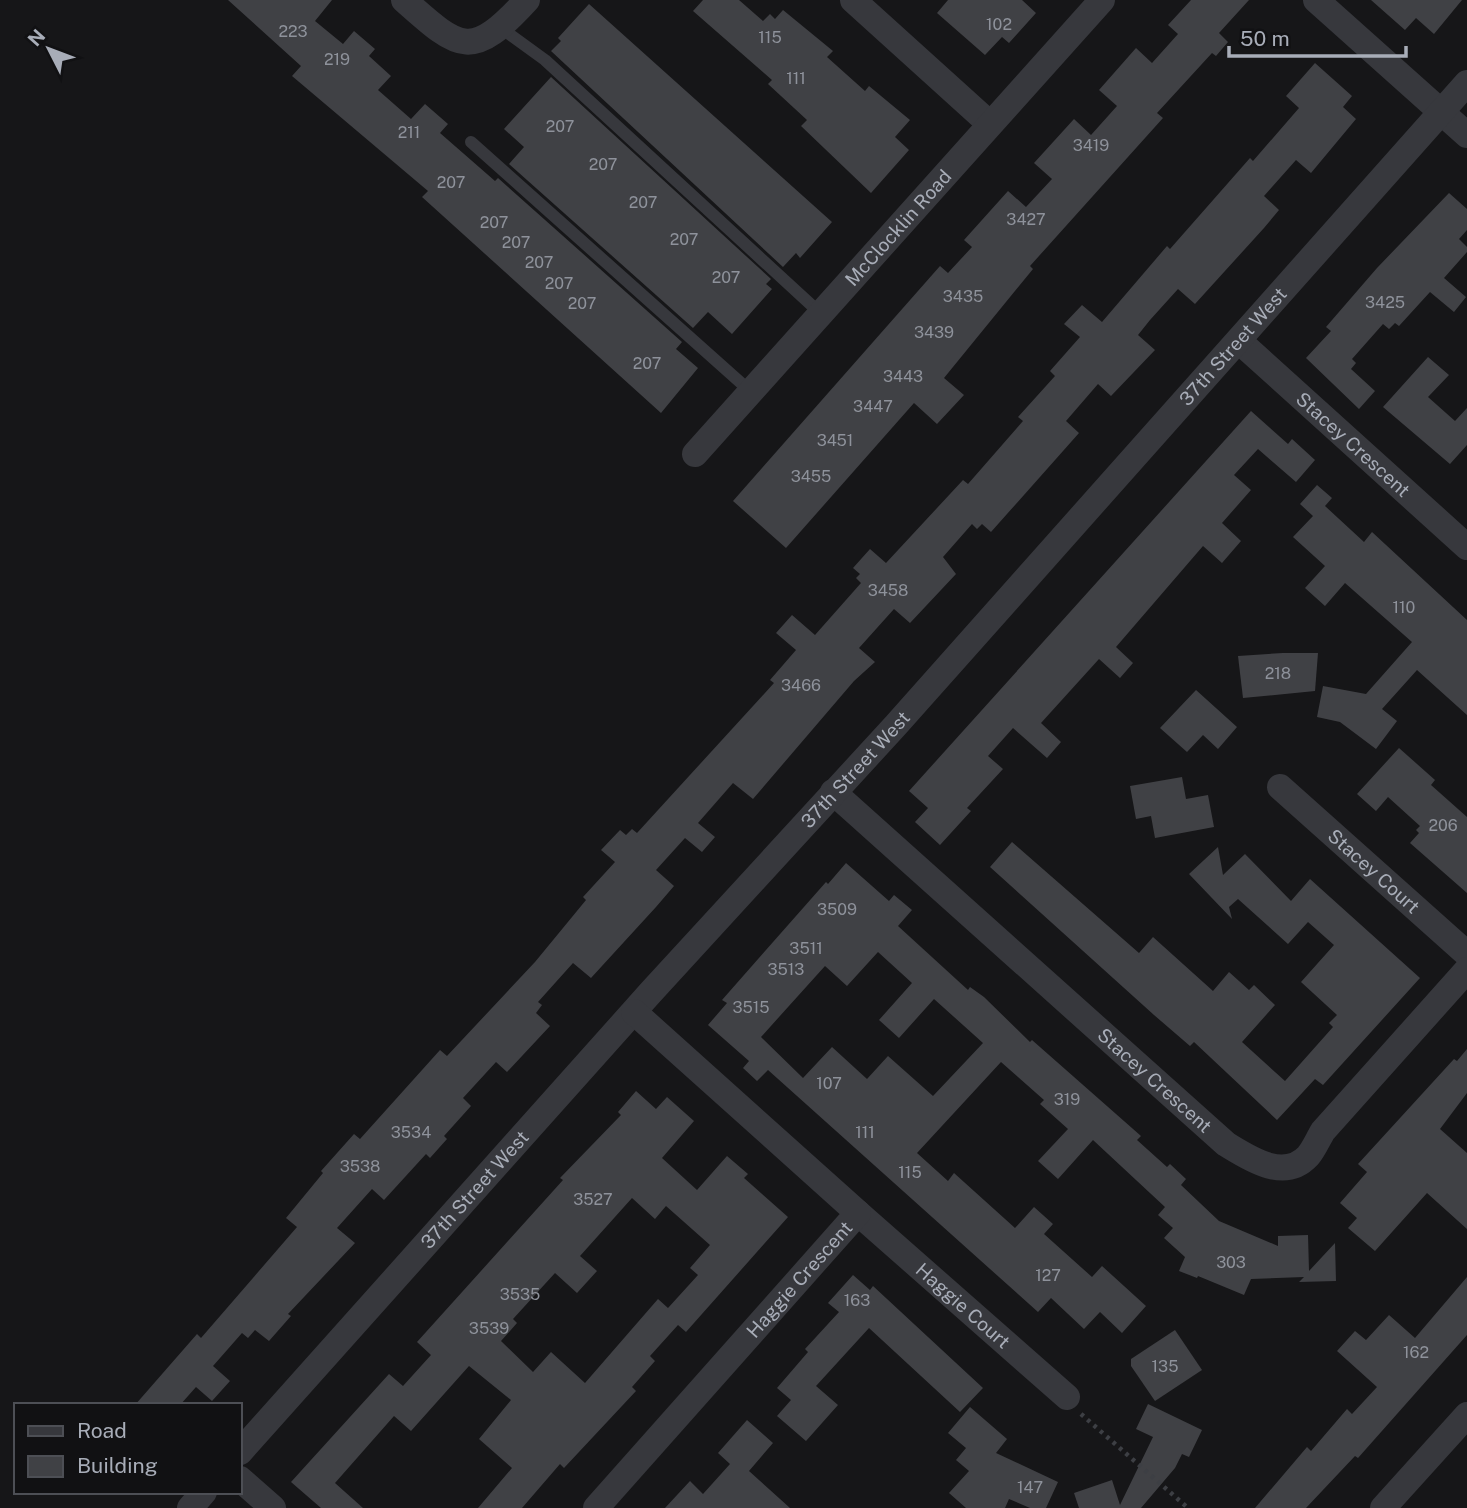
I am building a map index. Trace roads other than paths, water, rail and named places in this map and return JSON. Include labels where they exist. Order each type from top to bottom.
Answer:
[{"type":"street","points":[[404,0],[450,38],[469,44],[485,39],[501,28],[527,0]]},
{"type":"street","points":[[853,0],[989,124]]},
{"type":"street","name":"McClocklin Road","points":[[695,454],[1102,0]]},
{"type":"street","points":[[1316,0],[1467,135]]},
{"type":"street","name":"37th Street West","points":[[242,1450],[1467,83]]},
{"type":"street","name":"Stacey Crescent","points":[[1238,341],[1467,547]]},
{"type":"street","name":"Stacey Court","points":[[1280,787],[1467,954]]},
{"type":"street","name":"Stacey Crescent","points":[[833,793],[1226,1144],[1269,1168],[1289,1166],[1307,1157],[1323,1131],[1467,970]]},
{"type":"street","name":"Haggie Crescent","points":[[596,1508],[858,1213],[634,1012]]},
{"type":"street","name":"Haggie Court","points":[[858,1213],[1066,1397]]},
{"type":"street","points":[[1383,1508],[1467,1415]]},
{"type":"street","points":[[242,1481],[273,1508]]},
{"type":"street","points":[[190,1508],[202,1494]]},
{"type":"lane","points":[[501,28],[545,60],[820,313]]},
{"type":"lane","points":[[471,142],[750,391]]}]
